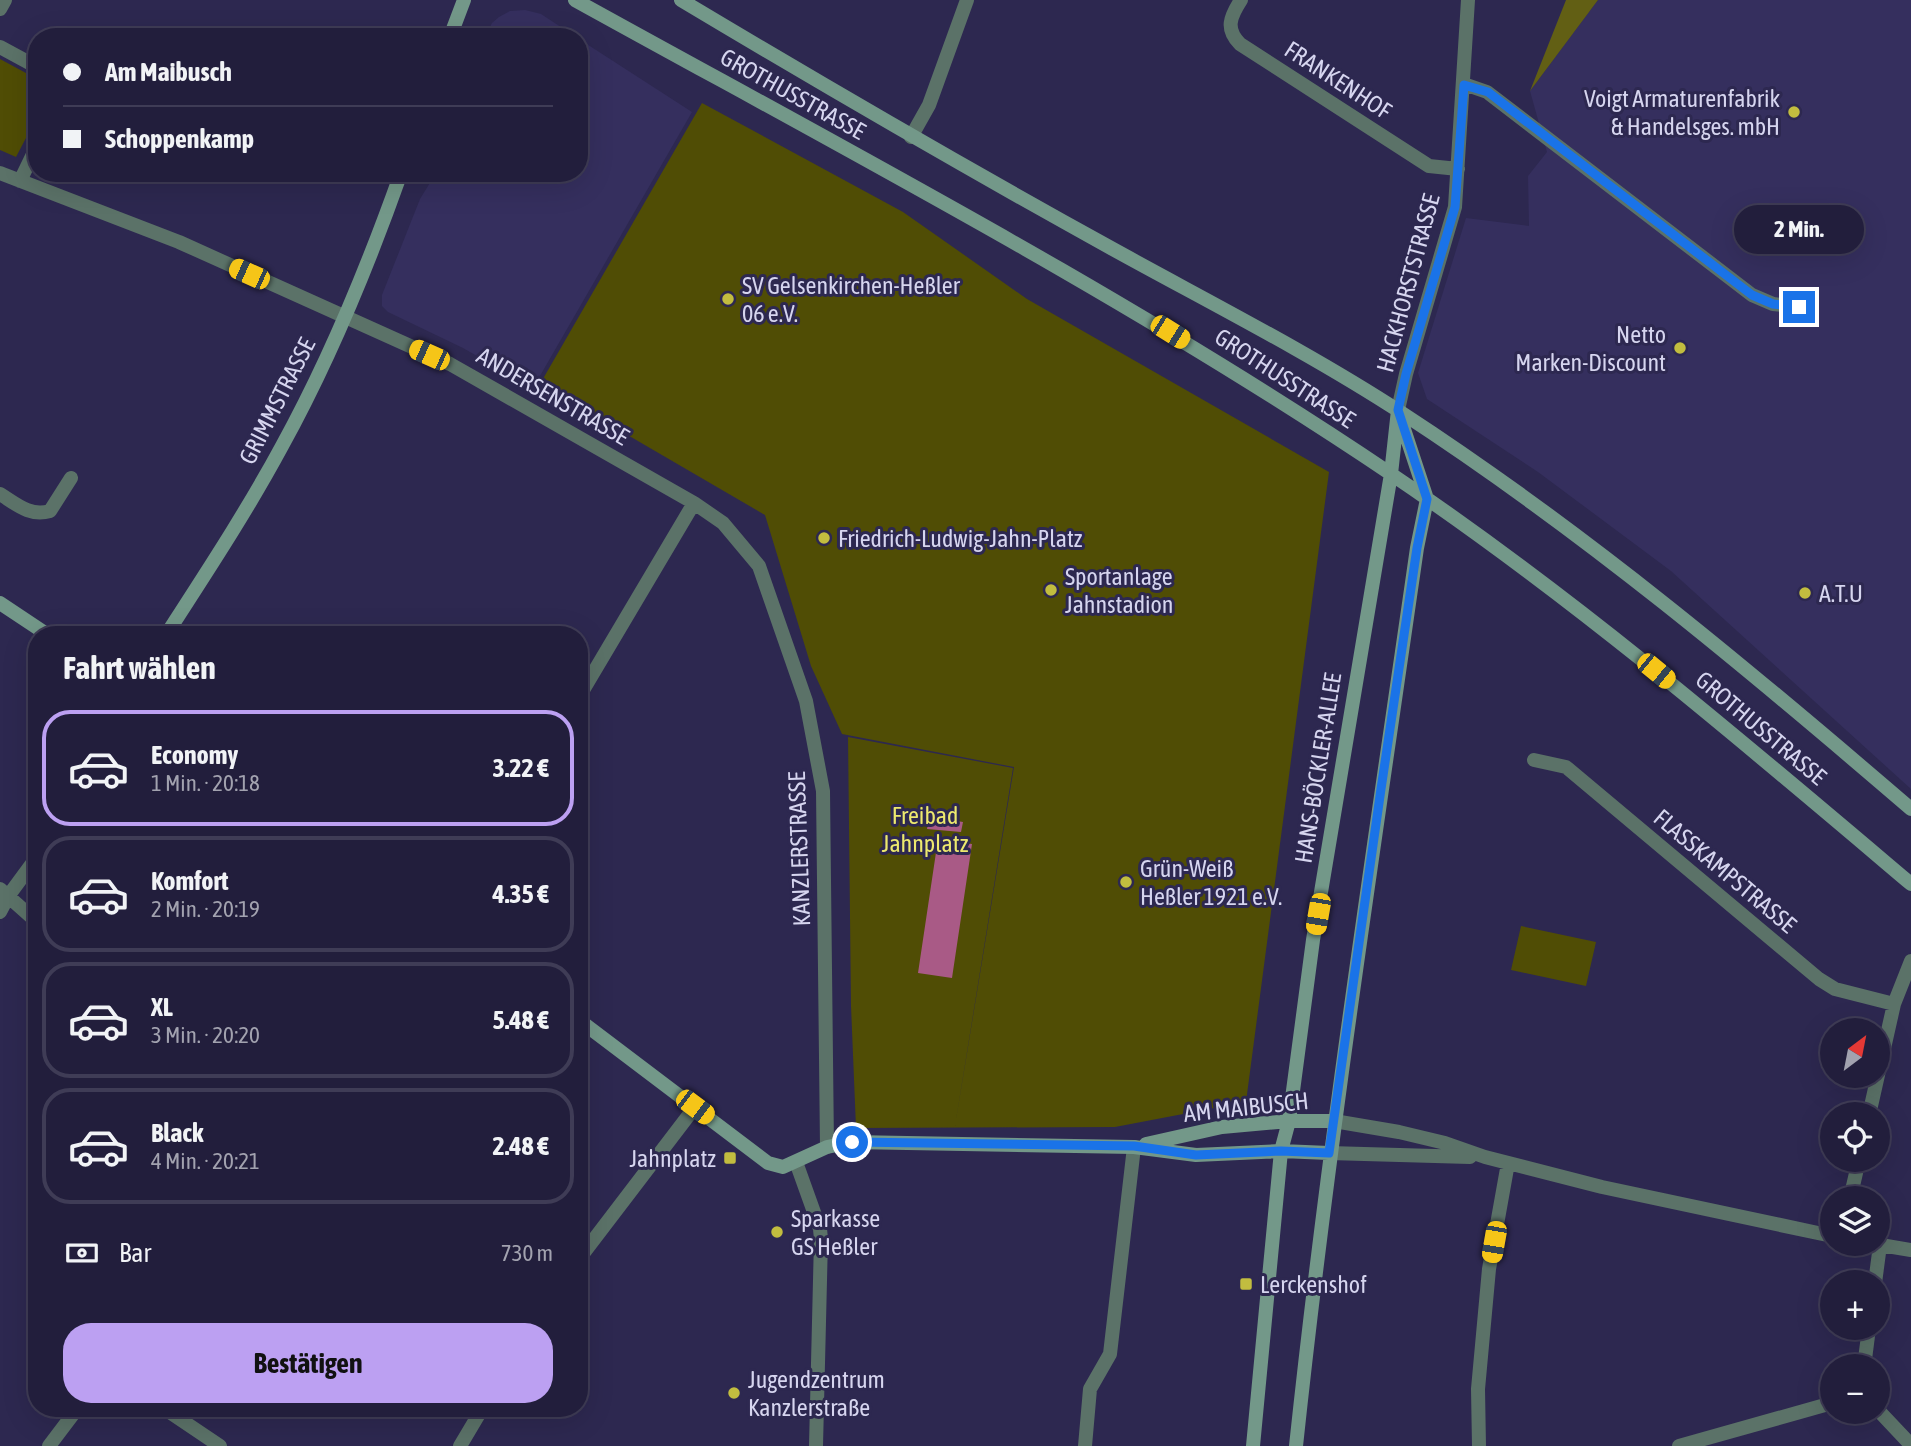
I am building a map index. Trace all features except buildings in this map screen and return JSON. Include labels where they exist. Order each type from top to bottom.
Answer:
[{"type":"street","points":[[0,9],[5,0]]},
{"type":"street","points":[[453,28],[464,0]]},
{"type":"street","name":"GROTHUSSTRASSE","points":[[575,0],[1150,320],[1391,474],[1592,619],[1784,775],[1911,884]]},
{"type":"street","name":"GROTHUSSTRASSE","points":[[681,0],[911,137],[1278,340],[1398,410],[1497,476],[1628,573],[1783,699],[1911,809]]},
{"type":"street","points":[[911,137],[929,105],[967,0]]},
{"type":"street","name":"FRANKENHOF","points":[[1241,0],[1229,20],[1233,37],[1240,44],[1429,166],[1458,169]]},
{"type":"street","name":"HACKHORSTSTRASSE","points":[[1391,474],[1398,410],[1409,361],[1455,207],[1468,0]]},
{"type":"street","points":[[0,47],[28,62]]},
{"type":"street","points":[[1464,85],[1488,92],[1752,295],[1773,304],[1799,307]]},
{"type":"street","points":[[20,181],[28,165]]},
{"type":"street","name":"ANDERSENSTRASSE","points":[[0,173],[179,243],[450,364],[694,503]]},
{"type":"street","name":"GRIMMSTRASSE","points":[[172,626],[278,454],[315,381],[397,182]]},
{"type":"street","name":"HACKHORSTSTRASSE","points":[[1398,410],[1427,499]]},
{"type":"street","name":"HANS-BÖCKLER-ALLEE","points":[[1253,1446],[1281,1151],[1289,1121],[1313,940],[1391,474]]},
{"type":"street","points":[[0,494],[25,510],[40,514],[50,511],[71,478]]},
{"type":"street","points":[[1296,1446],[1329,1153],[1382,780],[1417,548],[1427,499]]},
{"type":"street","points":[[588,682],[694,503]]},
{"type":"street","name":"KANZLERSTRASSE","points":[[694,503],[723,523],[759,566],[806,702],[814,740],[823,791],[827,1147]]},
{"type":"street","points":[[0,603],[34,626]]},
{"type":"street","name":"FLASSKAMPSTRASSE","points":[[1534,760],[1566,767],[1819,979],[1835,989],[1894,1004]]},
{"type":"street","points":[[0,912],[4,892],[28,867]]},
{"type":"street","points":[[4,892],[28,914]]},
{"type":"street","points":[[1872,1102],[1894,1004],[1911,961]]},
{"type":"street","points":[[588,1027],[768,1163],[783,1167],[796,1162],[820,1229],[821,1239],[816,1446]]},
{"type":"street","points":[[588,1247],[695,1107]]},
{"type":"street","name":"AM MAIBUSCH","points":[[1134,1146],[1222,1128],[1289,1121],[1334,1121],[1399,1132],[1602,1187],[1820,1233]]},
{"type":"street","name":"AM MAIBUSCH","points":[[796,1162],[827,1147],[852,1142],[1134,1146],[1196,1155],[1281,1151],[1485,1157]]},
{"type":"street","points":[[1085,1446],[1090,1389],[1110,1354],[1134,1146]]},
{"type":"street","points":[[1479,1446],[1478,1389],[1488,1282],[1508,1163]]},
{"type":"street","points":[[1890,1247],[1911,1250]]},
{"type":"street","points":[[1679,1446],[1820,1406]]},
{"type":"street","points":[[49,1446],[71,1417]]},
{"type":"street","points":[[177,1417],[220,1446]]},
{"type":"street","points":[[460,1446],[477,1417]]},
{"type":"street","points":[[1890,1423],[1911,1445]]},
{"type":"shaded area","points":[[1566,0],[1598,0],[1530,91]]},
{"type":"shaded area","points":[[1598,0],[1911,0],[1911,789],[1671,571],[1538,472],[1427,399],[1418,373],[1466,218],[1529,226],[1528,176],[1547,152],[1530,91]]},
{"type":"shaded area","points":[[525,10],[541,14],[562,28],[490,28],[499,17],[510,11]]},
{"type":"shaded area","points":[[588,45],[692,112],[533,388],[463,348],[388,312],[382,306],[382,295],[420,199],[430,182],[588,182]]},
{"type":"shaded area","points":[[930,812],[951,815],[951,820],[963,822],[961,832],[927,829]]},
{"type":"shaded area","points":[[938,839],[972,844],[952,978],[918,973]]},
{"type":"green space","points":[[0,59],[28,74],[28,134],[16,157],[0,150]]},
{"type":"green space","name":"Sportanlage Jahnstadion","points":[[702,103],[903,212],[1027,299],[1329,472],[1246,1102],[1115,1127],[856,1128],[851,1006],[848,737],[1013,768],[955,1126],[1014,767],[842,734],[811,666],[765,515],[540,384]]},
{"type":"green space","points":[[1521,926],[1596,942],[1586,986],[1511,970]]},
{"type":"place","name":"Voigt Armaturenfabrik & Handelsges. mbH","points":[[1794,112]]},
{"type":"place","name":"SV Gelsenkirchen-Heßler 06 e.V.","points":[[728,299]]},
{"type":"place","name":"Netto Marken-Discount","points":[[1680,348]]},
{"type":"place","name":"Friedrich-Ludwig-Jahn-Platz","points":[[824,538]]},
{"type":"place","name":"Sportanlage Jahnstadion","points":[[1051,590]]},
{"type":"place","name":"A.T.U","points":[[1805,593]]},
{"type":"place","name":"Grün-Weiß Heßler 1921 e.V.","points":[[1126,882]]},
{"type":"place","name":"Jahnplatz","points":[[730,1158]]},
{"type":"place","name":"Sparkasse GS Heßler","points":[[777,1232]]},
{"type":"place","name":"Lerckenshof","points":[[1246,1284]]},
{"type":"place","name":"Jugendzentrum Kanzlerstraße","points":[[734,1393]]},
{"type":"route","points":[[852,1142],[1134,1146],[1196,1155],[1281,1151],[1329,1153],[1417,548],[1427,499],[1398,410],[1455,207],[1464,85],[1488,92],[1752,295],[1773,304],[1799,307]]},
{"type":"park label","name":"Freibad Jahnplatz","points":[[925,829]]}]
